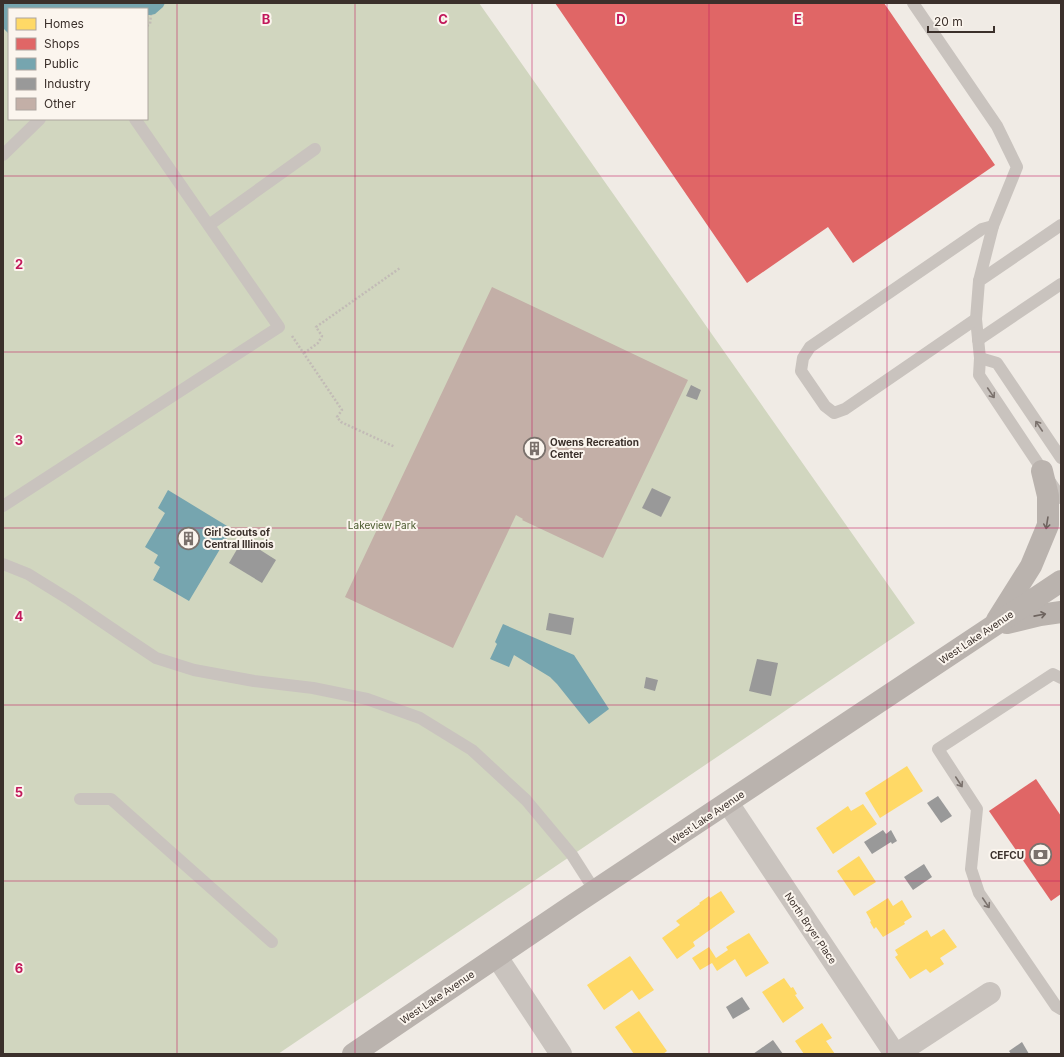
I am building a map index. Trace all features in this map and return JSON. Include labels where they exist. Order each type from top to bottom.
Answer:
[{"type":"main road","points":[[993,627],[1031,566],[1048,525],[1048,496],[1042,471]]},
{"type":"main road","name":"West Lake Avenue","points":[[353,1054],[496,957],[1061,581]]},
{"type":"main road","points":[[993,627],[1040,615],[1061,612]]},
{"type":"street","name":"North Bryer Place","points":[[728,803],[896,1054]]},
{"type":"street","points":[[496,957],[562,1054]]},
{"type":"street","points":[[896,1054],[990,993]]},
{"type":"lane","points":[[913,3],[997,126],[1017,167],[993,226],[979,281],[976,320],[980,358],[979,375],[1061,498]]},
{"type":"lane","points":[[3,155],[39,120]]},
{"type":"lane","points":[[3,506],[279,327],[136,120]]},
{"type":"lane","points":[[208,225],[315,149]]},
{"type":"lane","points":[[979,281],[1061,225]]},
{"type":"lane","points":[[976,320],[845,409],[834,413],[825,406],[801,371],[803,358],[810,347],[982,229],[993,226]]},
{"type":"lane","points":[[978,340],[1061,284]]},
{"type":"lane","points":[[980,358],[997,363],[1056,441],[1061,458]]},
{"type":"lane","points":[[3,564],[28,574],[70,600],[156,658],[194,670],[254,682],[313,688],[367,698],[420,718],[472,750],[526,800],[572,855],[595,891]]},
{"type":"lane","points":[[1061,678],[1054,674],[938,749],[977,809],[971,869],[979,893],[1056,1006],[1061,1009]]},
{"type":"lane","points":[[80,799],[111,799],[272,942]]},
{"type":"path","points":[[148,25],[150,24],[151,15]]},
{"type":"path","points":[[304,353],[318,343],[322,336],[316,327],[400,268]]},
{"type":"path","points":[[301,349],[342,410],[337,417],[341,422],[395,447]]},
{"type":"green space","name":"Lakeview Park","points":[[3,3],[479,3],[915,623],[278,1054],[3,1054]]},
{"type":"building: Homes","points":[[907,766],[923,791],[880,818],[865,793]]},
{"type":"building: Homes","points":[[863,804],[877,824],[833,854],[816,828],[848,806],[851,811]]},
{"type":"building: Homes","points":[[859,856],[876,882],[854,896],[837,871]]},
{"type":"building: Homes","points":[[721,891],[735,912],[693,942],[695,946],[677,959],[662,938],[680,925],[676,921],[709,896],[710,898]]},
{"type":"building: Homes","points":[[888,898],[893,906],[902,900],[912,917],[904,922],[905,924],[883,937],[876,927],[874,929],[866,912]]},
{"type":"building: Homes","points":[[944,929],[957,947],[940,958],[944,964],[930,973],[926,969],[910,979],[895,957],[898,955],[895,950],[927,930],[931,937]]},
{"type":"building: Homes","points":[[749,933],[769,963],[746,977],[735,959],[717,971],[712,963],[700,970],[692,958],[709,947],[716,958],[728,950],[726,947]]},
{"type":"building: Homes","points":[[630,956],[654,990],[639,1000],[632,990],[604,1010],[587,985]]},
{"type":"building: Homes","points":[[784,978],[791,988],[793,987],[797,994],[795,995],[804,1008],[783,1023],[762,992]]},
{"type":"building: Homes","points":[[639,1011],[667,1051],[663,1054],[634,1054],[615,1027]]},
{"type":"building: Homes","points":[[822,1023],[832,1038],[826,1041],[835,1054],[804,1054],[795,1041]]},
{"type":"building: Shops","points":[[555,3],[884,3],[995,165],[853,263],[828,227],[747,283]]},
{"type":"building: Shops","name":"CEFCU","points":[[1036,779],[1061,816],[1061,894],[1051,901],[989,811]]},
{"type":"building: Public","points":[[3,3],[165,3],[163,7],[155,14],[151,15],[148,15],[148,8],[8,8],[8,33],[3,28]]},
{"type":"building: Public","name":"Girl Scouts of Central Illinois","points":[[168,490],[232,529],[189,601],[153,580],[160,567],[154,563],[158,555],[145,547],[165,513],[158,508]]},
{"type":"building: Public","points":[[503,624],[574,655],[609,709],[589,724],[550,677],[514,655],[509,667],[490,659],[497,644],[495,642]]},
{"type":"building: Industry","points":[[691,385],[701,390],[697,400],[686,396]]},
{"type":"building: Industry","points":[[652,488],[671,497],[661,517],[642,508]]},
{"type":"building: Industry","points":[[243,539],[276,560],[262,583],[229,563]]},
{"type":"building: Industry","points":[[549,613],[574,618],[571,635],[546,630]]},
{"type":"building: Industry","points":[[757,659],[778,663],[771,696],[749,691]]},
{"type":"building: Industry","points":[[646,677],[658,680],[655,691],[644,688]]},
{"type":"building: Industry","points":[[938,796],[952,816],[941,823],[927,803]]},
{"type":"building: Industry","points":[[883,830],[886,834],[891,830],[897,841],[892,844],[891,842],[872,854],[864,842]]},
{"type":"building: Industry","points":[[924,864],[932,877],[913,890],[904,877]]},
{"type":"building: Industry","points":[[742,997],[750,1009],[733,1019],[726,1007]]},
{"type":"building: Industry","points":[[773,1040],[783,1054],[753,1054]]},
{"type":"building: Industry","points":[[1022,1042],[1029,1054],[1011,1054],[1009,1051]]},
{"type":"building: Other","name":"Owens Recreation Center","points":[[492,287],[688,380],[603,558],[522,520],[523,519],[516,515],[453,648],[345,597]]},
{"type":"place","name":"Owens Recreation Center","points":[[535,448]]},
{"type":"place","name":"Girl Scouts of Central Illinois","points":[[188,538]]},
{"type":"place","name":"CEFCU","points":[[1040,855]]}]
